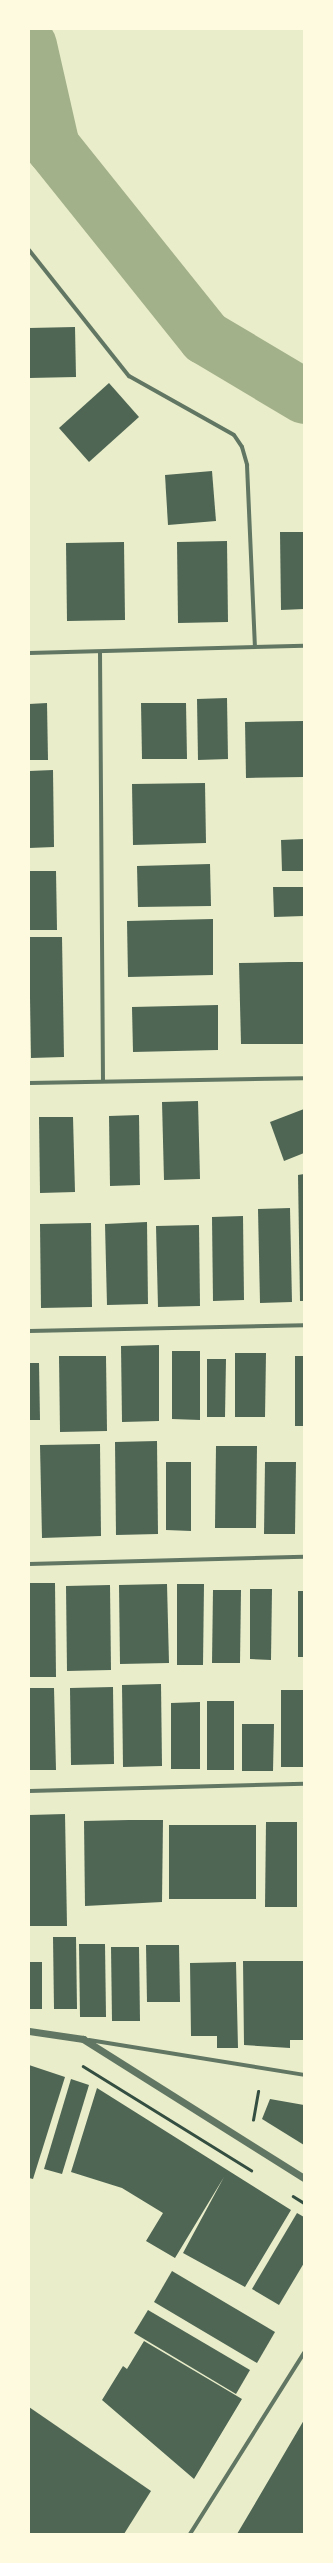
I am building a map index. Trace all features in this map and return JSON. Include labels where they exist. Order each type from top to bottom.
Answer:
[{"type":"street","points":[[29,250],[129,376],[234,435],[242,447],[247,465],[255,647]]},
{"type":"street","points":[[29,653],[304,646]]},
{"type":"street","points":[[100,652],[103,1081]]},
{"type":"street","points":[[29,1083],[304,1078]]},
{"type":"street","points":[[29,1331],[304,1325]]},
{"type":"street","points":[[29,1564],[304,1557]]},
{"type":"street","points":[[29,1791],[304,1784]]},
{"type":"street","points":[[29,2031],[304,2075]]},
{"type":"street","points":[[83,2039],[304,2178]]},
{"type":"street","points":[[190,2534],[304,2353]]},
{"type":"path","points":[[83,2066],[257,2174]]},
{"type":"path","points":[[258,2091],[251,2119],[258,2124]]},
{"type":"path","points":[[291,2195],[304,2203]]},
{"type":"building","points":[[75,327],[76,377],[29,378],[29,328]]},
{"type":"building","points":[[109,383],[139,417],[89,462],[59,428]]},
{"type":"building","points":[[212,471],[216,521],[168,525],[165,475]]},
{"type":"building","points":[[280,532],[304,532],[304,609],[281,610]]},
{"type":"building","points":[[227,541],[228,622],[178,623],[177,542]]},
{"type":"building","points":[[124,542],[125,620],[67,621],[66,543]]},
{"type":"building","points":[[227,698],[228,759],[198,760],[197,699]]},
{"type":"building","points":[[47,703],[48,760],[29,760],[29,704]]},
{"type":"building","points":[[141,703],[186,703],[187,759],[142,759]]},
{"type":"building","points":[[304,721],[304,777],[246,778],[245,722]]},
{"type":"building","points":[[53,770],[54,847],[29,848],[29,771]]},
{"type":"building","points":[[205,783],[206,843],[133,845],[132,784]]},
{"type":"building","points":[[304,839],[304,871],[282,871],[281,840]]},
{"type":"building","points":[[210,864],[211,906],[138,907],[137,866]]},
{"type":"building","points":[[29,871],[56,871],[57,930],[29,930]]},
{"type":"building","points":[[273,887],[304,887],[304,916],[274,917]]},
{"type":"building","points":[[213,919],[213,975],[128,977],[127,921]]},
{"type":"building","points":[[29,937],[62,937],[64,1057],[31,1058]]},
{"type":"building","points":[[304,962],[304,1044],[241,1044],[239,963]]},
{"type":"building","points":[[218,1005],[218,1050],[133,1052],[132,1007]]},
{"type":"building","points":[[198,1101],[200,1179],[164,1180],[162,1102]]},
{"type":"building","points":[[304,1109],[304,1153],[284,1161],[270,1122]]},
{"type":"building","points":[[139,1115],[140,1185],[110,1186],[109,1116]]},
{"type":"building","points":[[39,1117],[73,1117],[75,1192],[40,1193]]},
{"type":"building","points":[[304,1174],[304,1301],[300,1301],[298,1175]]},
{"type":"building","points":[[290,1208],[292,1302],[260,1303],[258,1209]]},
{"type":"building","points":[[243,1216],[244,1300],[213,1301],[212,1217]]},
{"type":"building","points":[[147,1222],[148,1304],[107,1305],[105,1224]]},
{"type":"building","points":[[91,1223],[92,1307],[41,1308],[40,1224]]},
{"type":"building","points":[[199,1225],[200,1306],[158,1307],[156,1226]]},
{"type":"building","points":[[159,1345],[159,1421],[122,1422],[121,1346]]},
{"type":"building","points":[[172,1351],[200,1351],[200,1420],[172,1419]]},
{"type":"building","points":[[235,1353],[266,1353],[265,1417],[235,1417]]},
{"type":"building","points":[[59,1356],[106,1356],[107,1431],[60,1432]]},
{"type":"building","points":[[295,1356],[304,1356],[304,1426],[295,1426]]},
{"type":"building","points":[[207,1359],[226,1359],[225,1417],[207,1417]]},
{"type":"building","points":[[29,1363],[39,1363],[40,1420],[29,1420]]},
{"type":"building","points":[[157,1441],[158,1534],[116,1535],[115,1442]]},
{"type":"building","points":[[100,1444],[101,1536],[42,1538],[40,1445]]},
{"type":"building","points":[[216,1446],[257,1446],[256,1528],[215,1528]]},
{"type":"building","points":[[166,1462],[191,1462],[191,1531],[166,1530]]},
{"type":"building","points":[[265,1462],[296,1462],[295,1534],[264,1534]]},
{"type":"building","points":[[29,1583],[55,1583],[56,1677],[29,1677]]},
{"type":"building","points":[[167,1584],[169,1663],[120,1664],[119,1585]]},
{"type":"building","points":[[177,1584],[204,1584],[203,1665],[177,1665]]},
{"type":"building","points":[[110,1585],[111,1670],[67,1671],[66,1586]]},
{"type":"building","points":[[250,1589],[272,1589],[271,1660],[250,1659]]},
{"type":"building","points":[[213,1590],[241,1590],[240,1663],[212,1663]]},
{"type":"building","points":[[298,1591],[304,1591],[304,1657],[298,1657]]},
{"type":"building","points":[[161,1684],[162,1766],[123,1767],[122,1685]]},
{"type":"building","points":[[113,1687],[114,1764],[71,1765],[70,1688]]},
{"type":"building","points":[[29,1688],[54,1688],[56,1770],[29,1770]]},
{"type":"building","points":[[281,1690],[304,1690],[304,1767],[281,1767]]},
{"type":"building","points":[[207,1701],[234,1701],[234,1770],[207,1770]]},
{"type":"building","points":[[200,1702],[200,1769],[171,1769],[171,1703]]},
{"type":"building","points":[[242,1724],[274,1724],[273,1771],[242,1771]]},
{"type":"building","points":[[65,1814],[67,1926],[29,1926],[29,1815]]},
{"type":"building","points":[[163,1820],[162,1902],[85,1906],[84,1821]]},
{"type":"building","points":[[266,1822],[297,1822],[297,1907],[265,1907]]},
{"type":"building","points":[[169,1825],[256,1825],[256,1899],[169,1899]]},
{"type":"building","points":[[53,1937],[76,1937],[77,2009],[54,2009]]},
{"type":"building","points":[[79,1944],[105,1944],[106,2017],[80,2017]]},
{"type":"building","points":[[146,1945],[179,1945],[180,2002],[147,2002]]},
{"type":"building","points":[[111,1947],[139,1947],[140,2021],[112,2021]]},
{"type":"building","points":[[243,1961],[304,1961],[304,2040],[290,2040],[290,2048],[244,2045]]},
{"type":"building","points":[[29,1962],[42,1962],[42,2009],[29,2009]]},
{"type":"building","points":[[236,1962],[238,2048],[217,2048],[217,2036],[191,2036],[190,1963]]},
{"type":"building","points":[[29,2065],[65,2077],[33,2179],[29,2178]]},
{"type":"building","points":[[71,2079],[89,2085],[62,2174],[44,2169]]},
{"type":"building","points":[[97,2088],[291,2210],[245,2287],[183,2253],[224,2177],[175,2258],[146,2241],[163,2213],[122,2188],[71,2172]]},
{"type":"building","points":[[270,2099],[304,2105],[304,2145],[262,2119]]},
{"type":"building","points":[[297,2213],[304,2217],[304,2263],[279,2305],[252,2289]]},
{"type":"building","points":[[172,2271],[275,2332],[257,2363],[154,2302]]},
{"type":"building","points":[[148,2310],[250,2370],[236,2394],[134,2333]]},
{"type":"building","points":[[144,2341],[242,2399],[194,2479],[102,2400],[123,2366],[127,2369]]},
{"type":"building","points":[[29,2407],[151,2491],[124,2534],[29,2534]]},
{"type":"building","points":[[304,2420],[304,2534],[237,2534],[253,2507]]},
{"type":"waterway","points":[[29,45],[52,146],[205,337],[304,396]]}]
